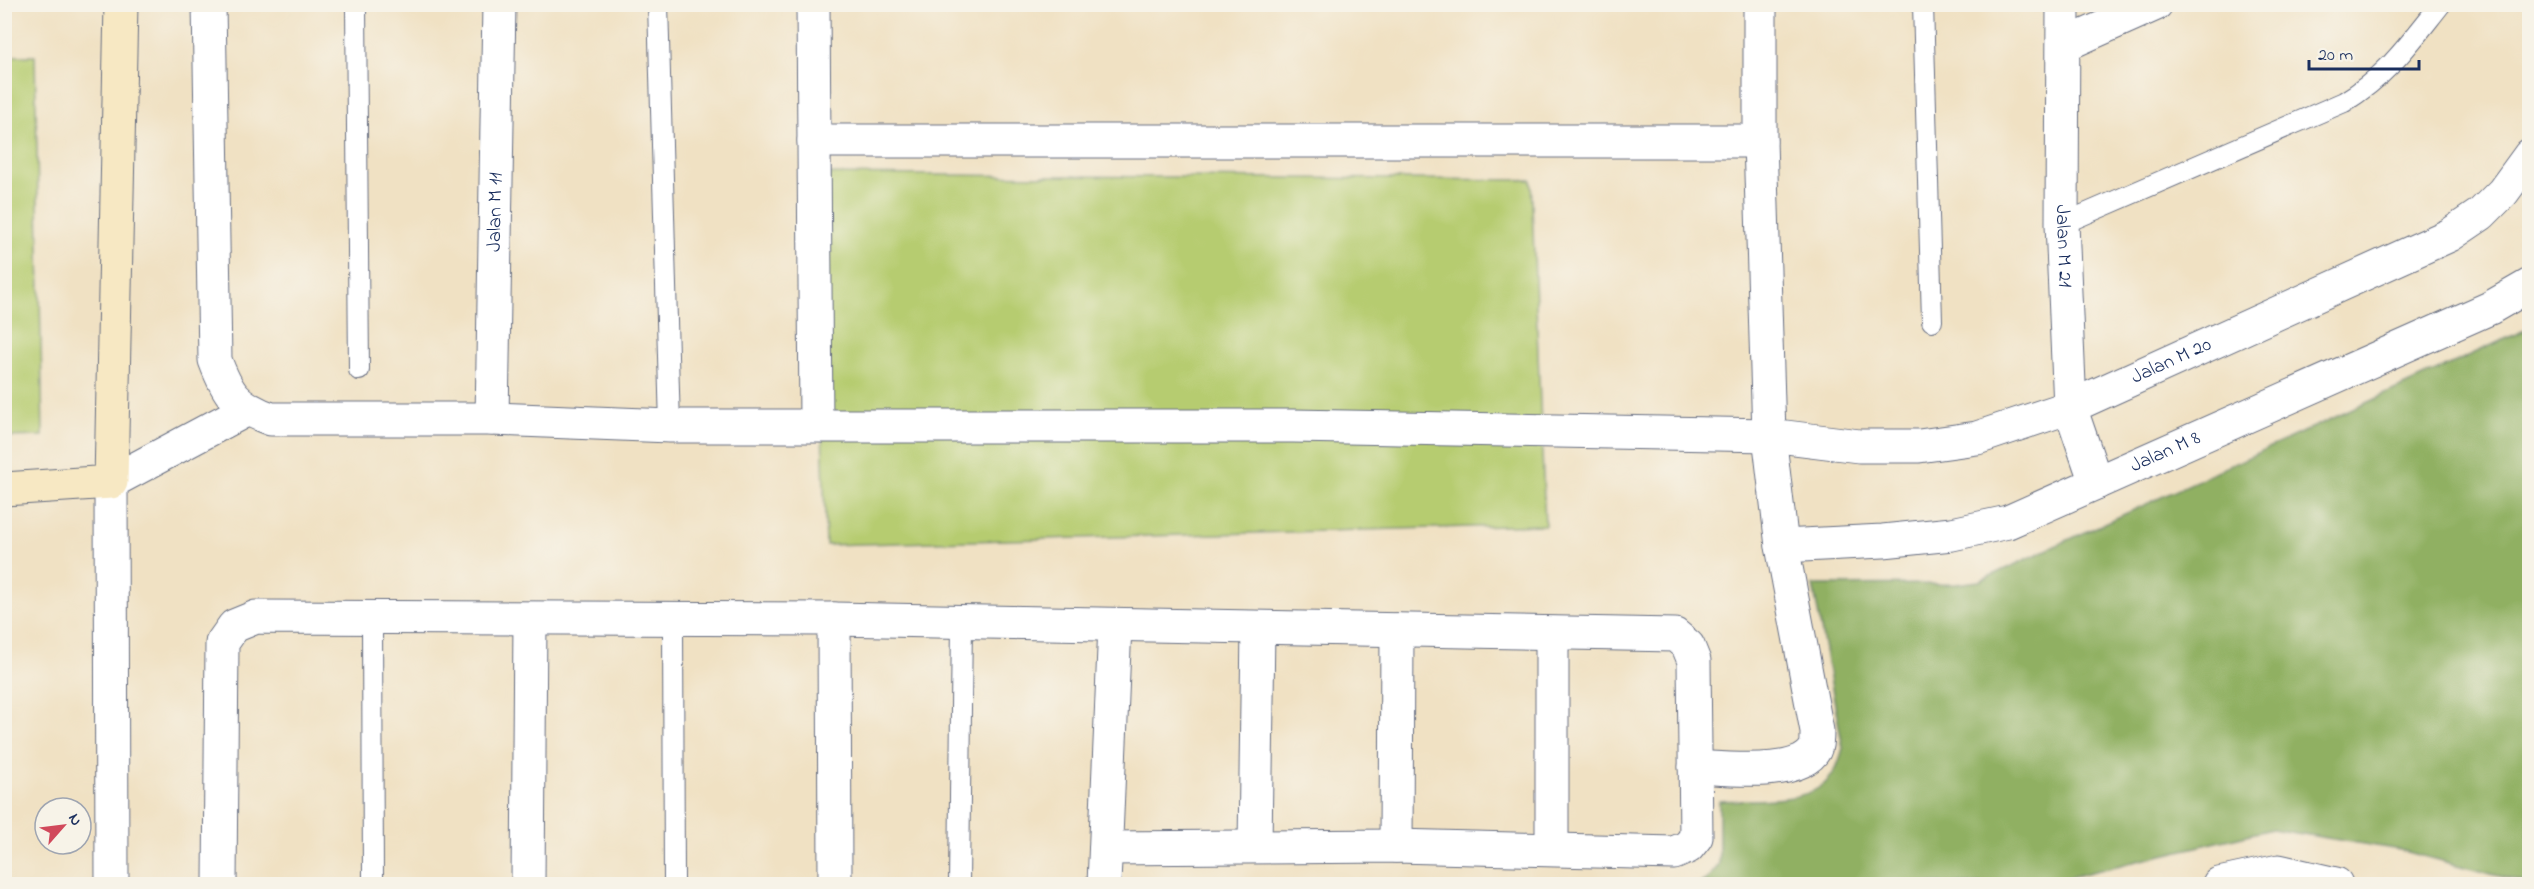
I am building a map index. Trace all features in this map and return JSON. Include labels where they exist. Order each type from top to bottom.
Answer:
[{"type":"street","points":[[112,885],[111,482],[121,4]]},
{"type":"street","points":[[4,489],[111,482],[246,410],[225,387],[215,360],[209,4]]},
{"type":"street","name":"Jalan M 11","points":[[492,419],[499,4]]},
{"type":"street","points":[[813,4],[816,424]]},
{"type":"street","points":[[1695,767],[1772,769],[1790,766],[1805,760],[1816,748],[1817,731],[1782,546],[1769,435],[1760,141],[1760,4]]},
{"type":"street","name":"Jalan M 21","points":[[2063,4],[2062,224],[2070,407],[2096,483]]},
{"type":"street","points":[[2064,45],[2156,4]]},
{"type":"street","points":[[814,141],[1760,141]]},
{"type":"street","name":"Jalan M 20","points":[[246,410],[271,419],[492,419],[670,426],[816,424],[1293,426],[1769,435],[1859,446],[1919,446],[1977,438],[2070,407],[2450,235],[2481,214],[2529,155]]},
{"type":"street","name":"Jalan M 8","points":[[1782,546],[1952,534],[2008,522],[2490,308],[2529,285]]},
{"type":"street","points":[[220,885],[222,643],[234,626],[256,616],[673,620],[834,619],[1675,635],[1688,646],[1694,661],[1696,837],[1688,847],[1674,854],[1396,846],[1106,848]]},
{"type":"street","points":[[528,885],[530,619]]},
{"type":"street","points":[[834,619],[835,885]]},
{"type":"street","points":[[1104,885],[1115,625]]},
{"type":"street","points":[[1255,846],[1258,628]]},
{"type":"street","points":[[1396,846],[1397,630]]},
{"type":"street","points":[[1552,634],[1552,849]]},
{"type":"street","points":[[2219,885],[2279,871],[2336,885]]},
{"type":"lane","points":[[356,4],[359,370]]},
{"type":"lane","points":[[658,4],[670,426]]},
{"type":"lane","points":[[1923,4],[1932,321]]},
{"type":"lane","points":[[2062,224],[2344,102],[2369,86],[2388,69],[2441,4]]},
{"type":"lane","points":[[372,618],[373,885]]},
{"type":"lane","points":[[673,620],[675,885]]},
{"type":"lane","points":[[959,885],[962,621]]},
{"type":"green space","points":[[4,56],[35,56],[43,436],[5,437]]},
{"type":"green space","points":[[813,174],[1531,180],[1545,525],[826,545]]},
{"type":"green space","points":[[2529,328],[2529,884],[2400,850],[2272,829],[2041,884],[1699,884],[1707,879],[1719,865],[1719,801],[1799,796],[1820,787],[1829,779],[1838,765],[1843,748],[1813,585],[1956,584],[1979,581]]}]
